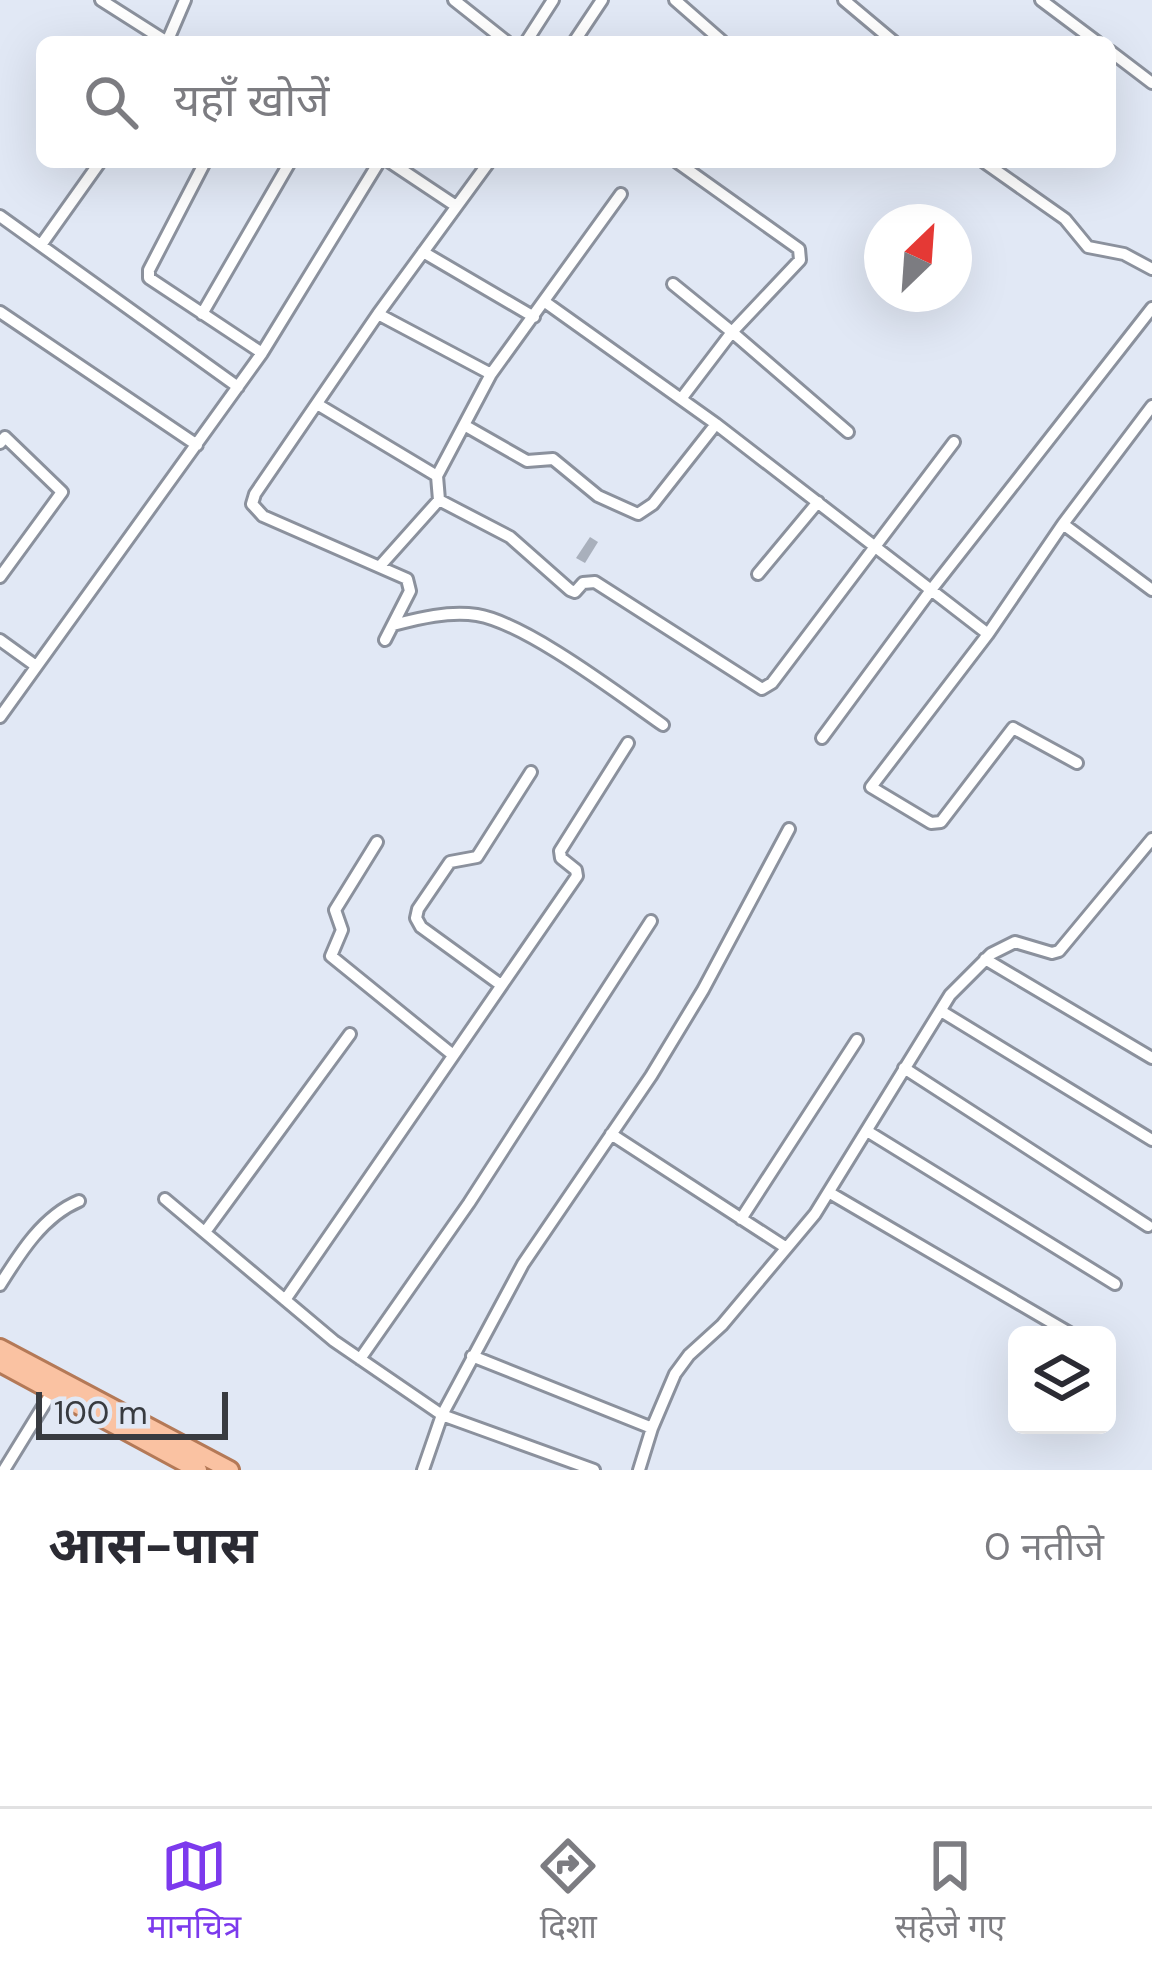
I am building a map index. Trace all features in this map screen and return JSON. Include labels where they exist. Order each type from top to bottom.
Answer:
[{"type":"main road","points":[[0,1348],[199,1470]]},
{"type":"main road","points":[[0,1363],[56,1385],[230,1470]]},
{"type":"street","points":[[101,0],[158,36]]},
{"type":"street","points":[[170,36],[185,0]]},
{"type":"street","points":[[454,0],[471,5],[501,36]]},
{"type":"street","points":[[530,36],[554,0]]},
{"type":"street","points":[[578,36],[602,0]]},
{"type":"street","points":[[675,0],[716,36]]},
{"type":"street","points":[[844,0],[887,36]]},
{"type":"street","points":[[1041,0],[1089,36]]},
{"type":"street","points":[[1116,56],[1152,83]]},
{"type":"street","points":[[41,245],[96,168]]},
{"type":"street","points":[[203,168],[149,270],[155,284],[262,353]]},
{"type":"street","points":[[202,314],[287,168]]},
{"type":"street","points":[[0,716],[262,353],[375,168]]},
{"type":"street","points":[[399,168],[456,206]]},
{"type":"street","points":[[385,640],[411,584],[253,508],[255,494],[484,168]]},
{"type":"street","points":[[681,399],[732,332],[802,254],[690,168]]},
{"type":"street","points":[[993,168],[1065,219],[1088,247],[1124,254],[1152,269]]},
{"type":"street","points":[[380,566],[439,500],[437,476],[491,374],[621,194]]},
{"type":"street","points":[[0,216],[238,387]]},
{"type":"street","points":[[423,252],[534,317]]},
{"type":"street","points":[[674,284],[848,432]]},
{"type":"street","points":[[545,302],[716,424],[988,634]]},
{"type":"street","points":[[822,738],[1152,308]]},
{"type":"street","points":[[0,312],[197,445]]},
{"type":"street","points":[[378,314],[491,374]]},
{"type":"street","points":[[316,404],[437,476]]},
{"type":"street","points":[[1077,763],[1013,728],[941,822],[931,823],[874,793],[872,782],[988,634],[1152,406]]},
{"type":"street","points":[[464,425],[527,460],[553,459],[598,496],[638,514],[647,510],[716,424]]},
{"type":"street","points":[[0,577],[62,491],[2,437]]},
{"type":"street","points":[[439,500],[510,536],[573,592],[587,582],[595,583],[762,689],[772,683],[954,442]]},
{"type":"street","points":[[758,574],[818,502]]},
{"type":"street","points":[[1063,524],[1152,590]]},
{"type":"street","points":[[393,625],[457,614],[482,616],[591,674],[663,725]]},
{"type":"street","points":[[0,640],[37,666]]},
{"type":"street","points":[[285,1300],[577,877],[576,870],[560,858],[560,850],[628,743]]},
{"type":"street","points":[[501,985],[416,918],[450,862],[477,857],[530,772]]},
{"type":"street","points":[[423,1470],[442,1415],[523,1264],[703,990],[789,829]]},
{"type":"street","points":[[639,1470],[652,1428],[688,1355],[722,1325],[830,1193],[950,995],[985,959],[1015,942],[1059,951],[1152,839]]},
{"type":"street","points":[[377,842],[335,910],[342,930],[331,956],[452,1055]]},
{"type":"street","points":[[361,1359],[469,1203],[651,921]]},
{"type":"street","points":[[985,959],[1152,1058]]},
{"type":"street","points":[[940,1011],[1152,1140]]},
{"type":"street","points":[[205,1232],[350,1034]]},
{"type":"street","points":[[741,1220],[857,1040]]},
{"type":"street","points":[[904,1068],[1148,1226]]},
{"type":"street","points":[[867,1131],[1115,1284]]},
{"type":"street","points":[[611,1134],[785,1247]]},
{"type":"street","points":[[830,1193],[1058,1326]]},
{"type":"street","points":[[165,1199],[285,1300],[442,1415],[594,1470]]},
{"type":"street","points":[[0,1285],[60,1209],[79,1201]]},
{"type":"street","points":[[472,1356],[652,1428]]},
{"type":"street","points":[[4,1470],[56,1385]]},
{"type":"building","points":[[590,537],[598,542],[585,563],[576,558]]}]
